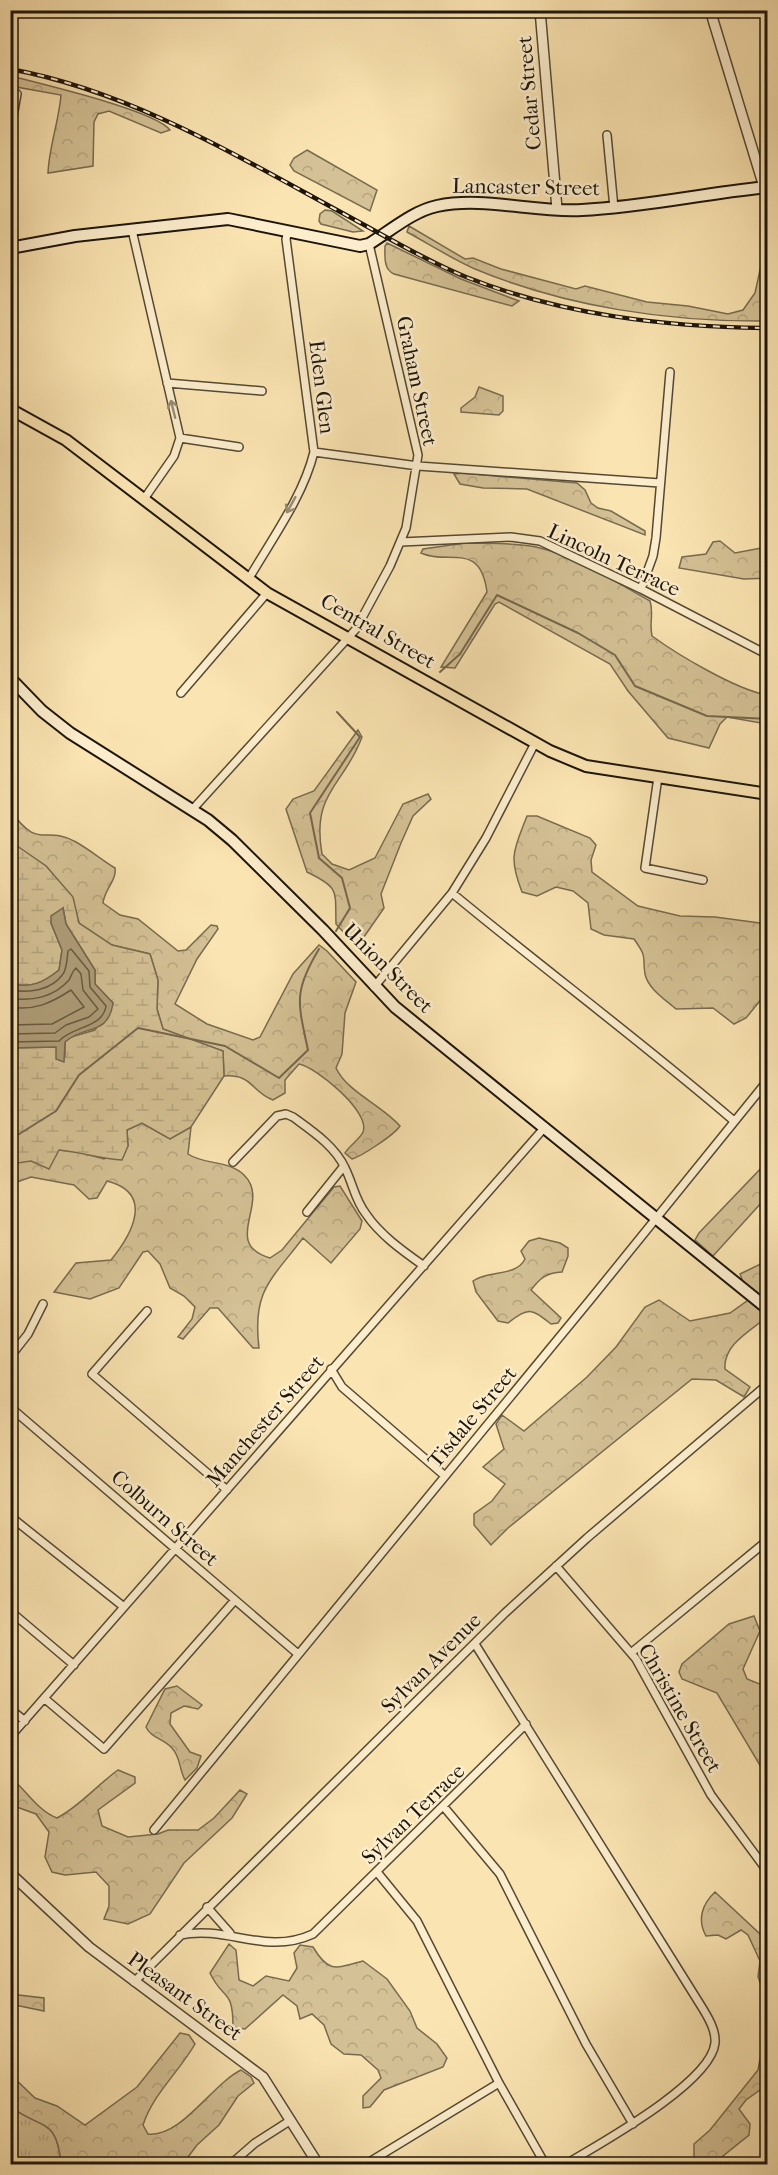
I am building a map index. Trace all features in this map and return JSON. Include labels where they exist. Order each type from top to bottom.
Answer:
[{"type":"main road","name":"Lancaster Street","points":[[369,244],[418,213],[437,206],[614,208],[766,187]]},
{"type":"main road","points":[[13,247],[228,219],[349,246],[369,244]]},
{"type":"main road","name":"Central Street","points":[[10,409],[66,440],[267,593],[535,743],[586,766],[768,794]]},
{"type":"main road","name":"Union Street","points":[[10,678],[42,711],[70,733],[192,810],[248,854],[323,930],[374,987],[418,1026],[768,1309]]},
{"type":"street","name":"Cedar Street","points":[[540,10],[557,209]]},
{"type":"street","points":[[710,10],[766,187]]},
{"type":"street","points":[[10,134],[18,94]]},
{"type":"street","points":[[607,135],[614,208]]},
{"type":"street","points":[[10,228],[13,247]]},
{"type":"street","points":[[132,230],[180,438],[174,456],[144,499]]},
{"type":"street","name":"Eden Glen","points":[[288,231],[286,239],[314,452],[418,466],[660,483]]},
{"type":"street","name":"Graham Street","points":[[192,810],[361,622],[401,542],[418,466],[413,428],[369,244]]},
{"type":"street","points":[[640,589],[653,556],[670,372]]},
{"type":"street","points":[[167,383],[262,391]]},
{"type":"street","points":[[180,438],[239,447]]},
{"type":"street","points":[[248,580],[294,501],[310,467],[314,452]]},
{"type":"street","name":"Lincoln Terrace","points":[[401,542],[511,537],[540,541],[768,655]]},
{"type":"street","points":[[181,693],[267,593]]},
{"type":"street","points":[[374,987],[452,893],[481,847],[535,743]]},
{"type":"street","points":[[658,777],[645,868],[703,880]]},
{"type":"street","points":[[452,893],[734,1121]]},
{"type":"street","name":"Tisdale Street","points":[[154,1830],[768,1080]]},
{"type":"street","points":[[233,1162],[269,1122],[282,1115],[293,1117],[337,1154],[357,1201],[367,1216],[387,1237],[424,1266]]},
{"type":"street","name":"Manchester Street","points":[[10,1737],[545,1127]]},
{"type":"street","points":[[308,1212],[344,1166]]},
{"type":"street","points":[[10,1357],[28,1334],[43,1304]]},
{"type":"street","points":[[147,1311],[92,1374],[226,1490]]},
{"type":"street","points":[[332,1369],[342,1386],[444,1476]]},
{"type":"street","name":"Sylvan Avenue","points":[[134,1982],[207,1907],[556,1566],[768,1384]]},
{"type":"street","name":"Colburn Street","points":[[10,1407],[298,1654]]},
{"type":"street","points":[[11,1518],[124,1606]]},
{"type":"street","points":[[632,1653],[768,1540]]},
{"type":"street","name":"Christine Street","points":[[556,1566],[632,1653],[711,1795],[768,1872]]},
{"type":"street","points":[[44,1698],[104,1749],[235,1600]]},
{"type":"street","points":[[10,1611],[74,1665]]},
{"type":"street","points":[[476,1644],[712,2025],[714,2049],[697,2075],[633,2124],[566,2164]]},
{"type":"street","points":[[10,1709],[25,1721]]},
{"type":"street","name":"Sylvan Terrace","points":[[179,1935],[200,1932],[232,1935],[250,1941],[276,1944],[316,1932],[526,1724]]},
{"type":"street","points":[[444,1807],[500,1874],[586,2044],[633,2124]]},
{"type":"street","points":[[377,1872],[417,1922],[500,2083],[545,2164]]},
{"type":"street","name":"Pleasant Street","points":[[10,1873],[89,1947],[263,2077],[318,2164]]},
{"type":"street","points":[[207,1907],[232,1935]]},
{"type":"street","points":[[366,2164],[500,2083]]},
{"type":"street","points":[[231,2164],[255,2143],[291,2120]]},
{"type":"green space","points":[[11,76],[121,106],[160,122],[170,130],[161,133],[109,111],[98,114],[94,122],[93,166],[48,173],[61,95],[11,86]]},
{"type":"green space","points":[[307,150],[377,190],[370,211],[294,171],[290,165],[294,158]]},
{"type":"green space","points":[[325,210],[332,211],[363,231],[353,232],[321,224],[320,214]]},
{"type":"green space","points":[[409,226],[465,259],[473,258],[501,269],[576,289],[585,286],[647,302],[688,306],[728,314],[743,310],[755,293],[762,261],[767,258],[767,321],[693,319],[656,315],[618,310],[545,293],[466,265],[407,232]]},
{"type":"green space","points":[[387,243],[461,279],[519,301],[512,306],[394,274],[390,272],[385,262]]},
{"type":"green space","points":[[479,387],[503,396],[503,411],[499,415],[461,412],[461,408],[475,397]]},
{"type":"green space","points":[[454,474],[577,483],[585,490],[591,503],[598,508],[611,511],[645,531],[645,535],[527,489],[483,488],[460,484]]},
{"type":"green space","points":[[720,541],[735,553],[767,547],[767,578],[744,579],[679,568],[682,557],[706,554],[713,542]]},
{"type":"green space","points":[[465,543],[518,544],[551,551],[594,570],[650,601],[652,636],[692,662],[724,679],[767,695],[767,724],[727,717],[720,724],[709,748],[668,738],[628,691],[610,664],[499,602],[495,604],[455,668],[441,667],[487,592],[478,566],[470,560],[421,553],[423,549]]},
{"type":"green space","points":[[358,730],[362,737],[355,754],[331,791],[321,816],[322,854],[332,864],[349,870],[375,858],[403,804],[428,794],[431,799],[413,816],[381,894],[384,908],[357,947],[336,924],[334,891],[325,882],[307,872],[286,809],[293,799],[314,791]]},
{"type":"green space","points":[[10,810],[20,823],[35,834],[65,837],[115,868],[114,877],[103,903],[120,915],[138,919],[178,951],[186,950],[211,925],[217,926],[218,929],[197,959],[175,1004],[207,1024],[253,1040],[260,1037],[293,974],[319,945],[327,951],[356,982],[345,1013],[342,1054],[336,1068],[348,1084],[393,1118],[400,1126],[378,1145],[352,1159],[345,1153],[362,1135],[363,1123],[359,1113],[351,1102],[317,1073],[299,1064],[285,1080],[285,1093],[273,1100],[241,1078],[224,1076],[223,1051],[163,1029],[157,1009],[158,980],[150,954],[112,945],[79,923],[72,897],[46,866],[12,844]]},
{"type":"green space","points":[[527,816],[537,816],[590,838],[596,845],[591,860],[592,872],[638,906],[680,916],[715,917],[767,924],[767,992],[746,1018],[734,1024],[713,1008],[676,1009],[650,985],[645,974],[643,954],[634,939],[604,935],[591,929],[588,903],[573,891],[556,887],[537,896],[522,892],[515,870],[514,853]]},
{"type":"green space","points":[[10,841],[46,866],[73,897],[79,923],[112,945],[150,954],[158,980],[157,1009],[163,1029],[223,1051],[224,1076],[191,1127],[170,1139],[142,1123],[127,1130],[128,1146],[122,1160],[59,1150],[49,1169],[31,1161],[11,1164],[11,1048],[56,1047],[65,1056],[65,1042],[71,1037],[95,1030],[113,1003],[95,984],[95,970],[66,924],[63,908],[51,923],[62,950],[59,970],[36,983],[11,984]]},
{"type":"green space","points":[[11,1054],[59,1150],[79,1152],[104,1159],[128,1146],[127,1130],[142,1123],[170,1139],[191,1127],[188,1154],[238,1170],[251,1186],[253,1197],[247,1232],[249,1242],[256,1251],[270,1258],[282,1250],[334,1187],[340,1186],[362,1221],[360,1229],[331,1263],[303,1238],[273,1276],[261,1299],[258,1313],[259,1348],[253,1348],[218,1308],[210,1308],[183,1339],[178,1337],[192,1319],[195,1307],[184,1296],[170,1288],[160,1264],[148,1251],[143,1252],[119,1288],[90,1299],[54,1292],[76,1263],[111,1260],[132,1226],[135,1204],[131,1195],[122,1187],[107,1181],[97,1198],[89,1199],[74,1185],[31,1177],[17,1182],[11,1202]]},
{"type":"green space","points":[[767,1162],[767,1206],[763,1201],[713,1256],[695,1240],[699,1233]]},
{"type":"green space","points":[[539,1238],[560,1243],[568,1248],[568,1256],[562,1272],[544,1277],[531,1290],[561,1318],[558,1323],[551,1324],[534,1312],[526,1312],[508,1323],[498,1321],[476,1292],[473,1281],[486,1275],[509,1271],[521,1265],[525,1259],[521,1251],[529,1241]]},
{"type":"green space","points":[[767,1261],[767,1317],[739,1339],[728,1353],[726,1360],[725,1369],[750,1387],[744,1397],[716,1380],[692,1379],[508,1528],[491,1545],[474,1525],[474,1514],[492,1501],[505,1484],[483,1467],[504,1449],[496,1424],[502,1415],[524,1431],[587,1377],[616,1347],[645,1307],[659,1300],[690,1321],[730,1313],[758,1293],[743,1282],[740,1274]]},
{"type":"green space","points":[[754,1616],[760,1631],[743,1669],[747,1679],[767,1687],[767,1777],[717,1693],[682,1679],[679,1672],[682,1664],[729,1624]]},
{"type":"green space","points":[[177,1686],[202,1705],[198,1709],[184,1706],[171,1713],[170,1724],[190,1752],[201,1756],[197,1768],[185,1780],[175,1752],[169,1745],[151,1734],[146,1727],[165,1689]]},
{"type":"green space","points":[[118,1770],[135,1777],[135,1783],[98,1810],[102,1826],[128,1837],[158,1834],[168,1830],[198,1830],[214,1818],[240,1790],[247,1794],[232,1818],[184,1863],[150,1914],[128,1924],[104,1919],[109,1906],[109,1886],[96,1872],[65,1875],[52,1872],[45,1857],[49,1832],[36,1814],[11,1805],[11,1778],[38,1805],[57,1818],[73,1808]]},
{"type":"green space","points":[[715,1892],[760,1934],[767,1948],[767,2000],[758,1977],[760,1961],[748,1935],[741,1930],[726,1939],[718,1935],[706,1936],[703,1930],[702,1913]]},
{"type":"green space","points":[[229,1944],[236,1950],[239,1980],[253,1986],[266,1976],[289,1981],[297,1968],[294,1953],[300,1945],[313,1947],[324,1962],[334,1967],[363,1961],[387,1979],[410,2011],[417,2028],[437,2044],[447,2058],[443,2067],[384,2090],[370,2107],[363,2108],[363,2096],[381,2078],[378,2070],[361,2055],[344,2054],[331,2044],[324,2025],[312,2014],[300,2019],[297,2006],[283,1995],[245,2029],[233,2027],[233,2014],[229,2000],[210,1973]]},
{"type":"green space","points":[[10,1994],[44,1998],[44,2011],[15,2005],[11,2007]]},
{"type":"green space","points":[[767,2021],[767,2085],[746,2100],[739,2109],[750,2124],[749,2135],[713,2164],[694,2164],[694,2144],[710,2130],[758,2070]]},
{"type":"green space","points":[[180,2033],[189,2035],[195,2044],[147,2114],[143,2125],[148,2134],[160,2133],[172,2128],[196,2109],[219,2086],[241,2070],[251,2077],[254,2083],[238,2096],[219,2125],[197,2145],[185,2161],[186,2164],[61,2164],[59,2149],[52,2132],[11,2107],[11,2075],[35,2098],[57,2106],[85,2125],[137,2087]]},
{"type":"green space","points":[[10,2107],[52,2132],[59,2149],[61,2164],[11,2164]]},
{"type":"water","points":[[63,908],[66,924],[95,970],[95,984],[113,1003],[110,1014],[101,1026],[80,1033],[65,1042],[64,1062],[56,1059],[56,1047],[10,1048],[11,984],[36,983],[59,970],[62,950],[51,923],[51,916]]},
{"type":"waterway","points":[[440,672],[460,654],[497,595],[578,633],[615,655],[635,686],[707,716],[768,719]]},
{"type":"waterway","points":[[336,931],[350,908],[342,878],[319,858],[310,813],[360,737],[337,712]]},
{"type":"waterway","points":[[16,1136],[56,1111],[79,1075],[138,1028],[225,1046],[279,1078],[308,1050],[300,1009],[301,987],[319,949]]},
{"type":"railway","points":[[10,69],[101,94],[146,112],[232,153],[424,258],[502,290],[577,310],[614,316],[691,325],[768,328]]}]
